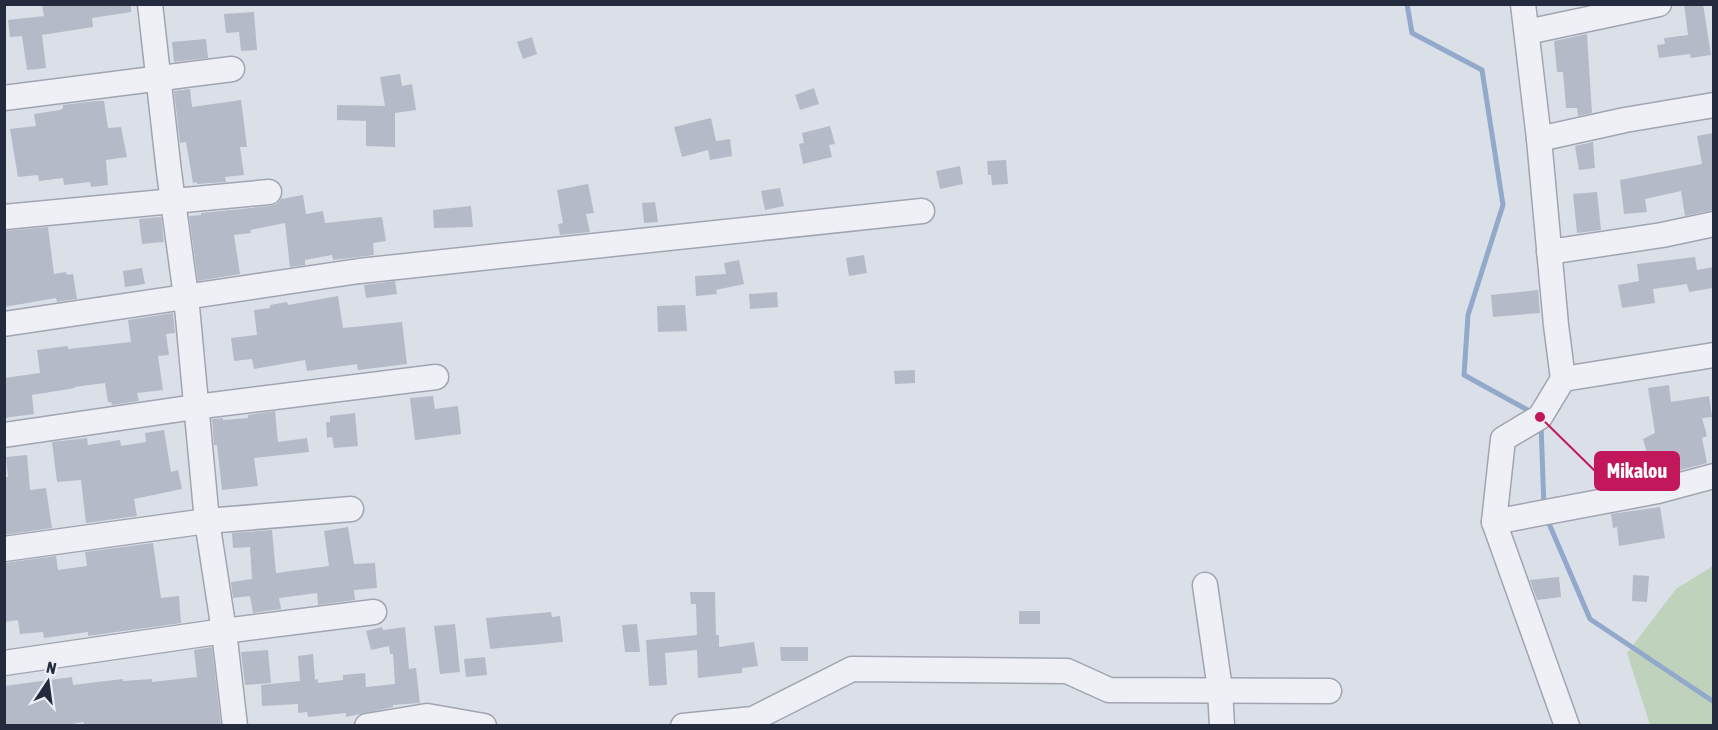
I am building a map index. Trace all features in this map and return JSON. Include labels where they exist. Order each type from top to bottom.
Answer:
[{"type":"street","points":[[150,4],[186,296],[207,521],[224,631],[235,726]]},
{"type":"street","points":[[1523,4],[1563,379],[1540,417],[1503,439],[1494,522],[1567,726]]},
{"type":"street","points":[[1527,32],[1659,4]]},
{"type":"street","points":[[4,98],[232,69]]},
{"type":"street","points":[[1539,139],[1625,120],[1713,105]]},
{"type":"street","points":[[4,217],[269,192]]},
{"type":"street","points":[[4,324],[359,271],[922,211]]},
{"type":"street","points":[[1549,252],[1662,235],[1713,224]]},
{"type":"street","points":[[1563,379],[1713,355]]},
{"type":"street","points":[[4,435],[195,407],[436,377]]},
{"type":"street","points":[[1494,522],[1658,491],[1713,476]]},
{"type":"street","points":[[4,549],[207,521],[351,509]]},
{"type":"street","points":[[1205,585],[1220,689],[1222,726]]},
{"type":"street","points":[[4,663],[374,612]]},
{"type":"street","points":[[683,726],[753,719],[852,669],[1067,672],[1109,690],[1329,691]]},
{"type":"street","points":[[367,726],[427,716],[484,726]]},
{"type":"green space","points":[[1713,566],[1713,725],[1650,725],[1627,653],[1676,589]]},
{"type":"building","points":[[42,4],[131,4],[131,12],[92,18],[93,27],[42,35],[46,68],[27,70],[22,36],[10,37],[8,20],[44,16]]},
{"type":"building","points":[[1684,4],[1703,4],[1711,55],[1691,58],[1690,54],[1659,58],[1657,45],[1665,44],[1664,38],[1688,35]]},
{"type":"building","points":[[254,12],[257,50],[241,51],[239,32],[226,33],[224,14]]},
{"type":"building","points":[[1587,34],[1592,113],[1578,116],[1577,108],[1566,108],[1563,72],[1557,72],[1554,41]]},
{"type":"building","points":[[532,37],[537,54],[523,59],[517,42]]},
{"type":"building","points":[[206,39],[208,58],[174,62],[172,42]]},
{"type":"building","points":[[400,74],[402,86],[412,84],[416,110],[395,113],[395,147],[366,146],[366,121],[337,120],[337,105],[385,106],[380,77]]},
{"type":"building","points":[[814,88],[819,104],[800,110],[795,95]]},
{"type":"building","points":[[190,89],[192,107],[241,100],[247,147],[240,147],[244,175],[225,177],[226,182],[193,183],[186,142],[180,143],[174,91]]},
{"type":"building","points":[[104,101],[108,128],[121,127],[127,157],[106,160],[108,185],[91,187],[90,182],[64,185],[63,178],[39,181],[38,175],[18,177],[10,129],[36,126],[34,114],[60,110],[63,105]]},
{"type":"building","points":[[711,118],[716,141],[730,139],[732,156],[710,160],[708,150],[682,157],[674,127]]},
{"type":"building","points":[[830,126],[835,144],[829,145],[832,157],[803,164],[799,144],[804,143],[802,133]]},
{"type":"building","points":[[1713,133],[1713,210],[1685,216],[1681,191],[1645,199],[1647,212],[1624,214],[1620,180],[1702,164],[1697,136]]},
{"type":"building","points":[[1593,142],[1595,168],[1579,170],[1575,146]]},
{"type":"building","points":[[1006,160],[1008,184],[992,185],[991,175],[988,175],[987,161]]},
{"type":"building","points":[[960,166],[963,184],[940,189],[936,171]]},
{"type":"building","points":[[588,184],[594,213],[586,214],[590,232],[560,235],[558,224],[563,223],[557,190]]},
{"type":"building","points":[[780,188],[784,206],[765,210],[761,191]]},
{"type":"building","points":[[1597,192],[1601,230],[1577,233],[1573,194]]},
{"type":"building","points":[[303,195],[306,214],[323,211],[325,223],[382,217],[386,241],[373,243],[374,255],[333,260],[332,255],[305,260],[305,265],[290,267],[285,223],[250,230],[251,233],[234,235],[240,274],[198,281],[189,216],[270,206],[277,204],[281,199]]},
{"type":"building","points":[[655,202],[658,222],[644,223],[642,203]]},
{"type":"building","points":[[471,206],[473,227],[434,228],[433,210]]},
{"type":"building","points":[[161,217],[164,242],[142,244],[139,219]]},
{"type":"building","points":[[48,227],[54,274],[66,272],[67,275],[73,274],[77,299],[57,302],[56,298],[4,307],[4,231]]},
{"type":"building","points":[[864,255],[867,273],[849,276],[846,258]]},
{"type":"building","points":[[1695,257],[1697,270],[1713,267],[1713,288],[1689,292],[1687,284],[1653,289],[1655,303],[1622,308],[1618,285],[1639,281],[1637,264]]},
{"type":"building","points":[[739,260],[744,284],[716,290],[717,294],[696,296],[695,276],[726,274],[724,263]]},
{"type":"building","points":[[142,268],[145,284],[125,287],[123,271]]},
{"type":"building","points":[[395,281],[397,294],[366,298],[364,285]]},
{"type":"building","points":[[1538,290],[1540,313],[1493,317],[1491,295]]},
{"type":"building","points":[[777,292],[778,307],[750,309],[749,294]]},
{"type":"building","points":[[338,296],[343,328],[402,322],[407,364],[358,370],[357,364],[307,371],[305,360],[254,369],[252,359],[234,361],[231,338],[257,335],[254,310],[270,308],[270,305],[287,302],[288,305]]},
{"type":"building","points":[[685,305],[687,331],[658,332],[657,306]]},
{"type":"building","points":[[173,313],[175,333],[166,334],[169,355],[158,356],[163,390],[137,393],[139,401],[112,405],[108,402],[105,383],[74,387],[32,395],[34,414],[4,418],[4,378],[40,373],[37,350],[131,342],[128,320]]},
{"type":"building","points":[[915,370],[915,383],[895,384],[894,371]]},
{"type":"building","points":[[1669,385],[1671,402],[1709,396],[1712,417],[1702,418],[1707,436],[1702,438],[1707,463],[1658,476],[1653,475],[1643,439],[1655,433],[1648,388]]},
{"type":"building","points":[[433,396],[435,409],[458,406],[461,434],[415,440],[410,398]]},
{"type":"building","points":[[275,411],[278,442],[307,438],[309,452],[254,458],[258,486],[222,490],[212,419],[248,418],[248,415]]},
{"type":"building","points":[[355,413],[358,446],[334,448],[332,437],[327,438],[326,422],[330,422],[330,416]]},
{"type":"building","points":[[164,430],[171,472],[178,470],[182,489],[134,499],[137,516],[86,523],[81,480],[57,482],[52,442],[87,438],[88,445],[120,440],[121,446],[146,442],[145,433]]},
{"type":"building","points":[[27,455],[30,490],[46,488],[52,528],[4,535],[4,477],[8,477],[6,457]]},
{"type":"building","points":[[1660,507],[1665,538],[1619,546],[1617,527],[1613,528],[1611,514]]},
{"type":"building","points":[[348,527],[354,564],[375,563],[377,588],[354,590],[355,600],[318,605],[317,593],[279,598],[281,609],[253,613],[250,596],[233,598],[231,582],[252,579],[250,547],[233,548],[232,533],[272,530],[276,573],[329,566],[324,531]]},
{"type":"building","points":[[153,543],[161,598],[179,596],[181,623],[88,636],[88,632],[44,638],[43,632],[20,634],[18,620],[4,622],[4,563],[56,556],[58,570],[87,566],[85,552]]},
{"type":"building","points":[[1633,575],[1649,576],[1647,602],[1632,601]]},
{"type":"building","points":[[1559,577],[1561,597],[1537,600],[1530,580]]},
{"type":"building","points":[[690,592],[715,592],[716,635],[719,635],[719,647],[754,642],[758,666],[742,668],[742,673],[698,678],[697,650],[665,653],[667,685],[649,686],[646,640],[697,635],[696,604],[691,604]]},
{"type":"building","points":[[1019,611],[1040,611],[1040,624],[1019,624]]},
{"type":"building","points":[[551,612],[552,617],[560,616],[563,642],[490,649],[486,618]]},
{"type":"building","points":[[455,624],[460,672],[440,674],[434,626]]},
{"type":"building","points":[[637,624],[640,652],[625,652],[622,625]]},
{"type":"building","points":[[382,627],[383,630],[405,627],[409,669],[416,668],[420,703],[393,705],[393,707],[346,717],[346,713],[308,717],[307,712],[298,713],[298,704],[262,706],[261,685],[300,681],[298,656],[313,654],[315,680],[318,679],[318,683],[343,680],[343,675],[365,673],[366,687],[395,684],[393,654],[390,654],[389,646],[371,650],[366,631]]},
{"type":"building","points":[[212,647],[221,726],[84,726],[84,722],[59,726],[5,726],[4,686],[72,677],[73,685],[123,679],[123,681],[152,679],[152,682],[197,677],[194,650]]},
{"type":"building","points":[[780,647],[808,647],[808,661],[781,661]]},
{"type":"building","points":[[268,650],[271,683],[245,685],[241,652]]},
{"type":"building","points":[[485,657],[487,675],[466,677],[464,659]]},
{"type":"waterway","points":[[1407,4],[1412,33],[1482,70],[1503,205],[1468,315],[1464,375],[1533,413]]},
{"type":"waterway","points":[[1541,424],[1544,508]]},
{"type":"waterway","points":[[1547,519],[1590,619],[1714,702]]},
{"type":"place","name":"Mikalou","points":[[1540,417]]}]
